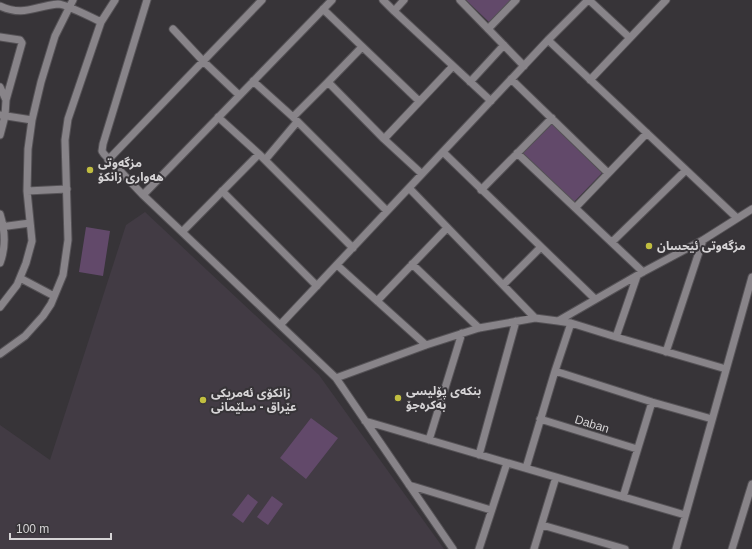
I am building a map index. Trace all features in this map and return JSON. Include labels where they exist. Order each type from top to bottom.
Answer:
[{"type":"street","points":[[0,307],[5,303],[20,278],[32,241],[27,191],[28,149],[32,120],[41,82],[55,36],[72,0]]},
{"type":"street","points":[[0,354],[25,336],[43,316],[51,304],[63,275],[68,240],[66,140],[68,119],[101,22],[115,0]]},
{"type":"street","points":[[148,0],[102,151],[108,160],[143,195],[336,378],[453,549]]},
{"type":"street","points":[[108,160],[262,0]]},
{"type":"street","points":[[383,0],[491,101]]},
{"type":"street","points":[[394,11],[404,0]]},
{"type":"street","points":[[460,0],[524,66]]},
{"type":"street","points":[[488,29],[516,0]]},
{"type":"street","points":[[280,325],[548,40],[589,0],[630,38]]},
{"type":"street","points":[[590,80],[666,0]]},
{"type":"street","points":[[143,195],[323,9],[328,1]]},
{"type":"street","points":[[0,6],[11,11],[24,12],[57,2],[101,22]]},
{"type":"street","points":[[323,9],[419,101]]},
{"type":"street","points":[[173,29],[239,96]]},
{"type":"street","points":[[0,37],[20,40],[22,43],[6,100],[0,135]]},
{"type":"street","points":[[548,40],[737,218]]},
{"type":"street","points":[[470,82],[504,45]]},
{"type":"street","points":[[265,160],[295,120],[328,82],[362,47]]},
{"type":"street","points":[[384,138],[453,66]]},
{"type":"street","points":[[511,80],[608,173]]},
{"type":"street","points":[[253,81],[295,120],[387,211]]},
{"type":"street","points":[[328,82],[422,174]]},
{"type":"street","points":[[0,87],[6,100]]},
{"type":"street","points":[[3,116],[32,120]]},
{"type":"street","points":[[218,117],[265,160],[353,248]]},
{"type":"street","points":[[482,190],[552,118]]},
{"type":"street","points":[[576,207],[647,133]]},
{"type":"street","points":[[443,152],[595,299]]},
{"type":"street","points":[[517,153],[612,242],[640,274]]},
{"type":"street","points":[[182,232],[258,154]]},
{"type":"street","points":[[612,242],[686,170]]},
{"type":"street","points":[[409,188],[535,318]]},
{"type":"street","points":[[27,191],[67,189]]},
{"type":"street","points":[[222,190],[317,286]]},
{"type":"street","points":[[558,321],[640,274],[704,240],[752,209]]},
{"type":"street","points":[[0,214],[4,244],[0,263]]},
{"type":"street","points":[[2,227],[30,223]]},
{"type":"street","points":[[377,301],[447,228]]},
{"type":"street","points":[[666,352],[704,240]]},
{"type":"street","points":[[503,285],[541,247]]},
{"type":"street","points":[[412,264],[479,328]]},
{"type":"street","points":[[337,265],[426,345]]},
{"type":"street","points":[[616,336],[640,274]]},
{"type":"street","points":[[676,549],[752,277]]},
{"type":"street","points":[[20,278],[54,296]]},
{"type":"street","points":[[336,378],[462,333],[479,328],[535,318],[571,323],[726,369]]},
{"type":"street","points":[[479,455],[516,321]]},
{"type":"street","points":[[526,468],[571,323]]},
{"type":"street","points":[[429,440],[462,333]]},
{"type":"street","points":[[555,371],[652,402],[712,419]]},
{"type":"street","points":[[623,497],[652,402]]},
{"type":"street","name":"Daban","points":[[540,419],[638,449]]},
{"type":"street","points":[[365,421],[685,515]]},
{"type":"street","points":[[479,549],[507,463]]},
{"type":"street","points":[[534,549],[556,477]]},
{"type":"street","points":[[732,549],[752,484]]},
{"type":"street","points":[[409,485],[491,510]]},
{"type":"street","points":[[542,525],[625,549]]},
{"type":"shaded area","points":[[466,0],[512,0],[490,23]]},
{"type":"shaded area","points":[[552,124],[602,173],[574,202],[523,153]]},
{"type":"shaded area","name":"زانکۆی ئەمریکی عێراق - سلێمانی","points":[[145,212],[319,375],[444,549],[0,549],[0,425],[50,460],[126,225]]},
{"type":"shaded area","points":[[86,227],[110,231],[103,276],[79,272]]},
{"type":"shaded area","points":[[311,418],[338,438],[306,479],[280,458]]},
{"type":"shaded area","points":[[248,494],[258,502],[243,523],[232,515]]},
{"type":"shaded area","points":[[272,496],[283,504],[268,525],[257,517]]},
{"type":"place","name":"مزگەوتی هەواری زانکۆ","points":[[90,170]]},
{"type":"place","name":"مزگەوتی ئیحسان","points":[[649,246]]},
{"type":"place","name":"بنکەی پۆلیسی بەکرەجۆ","points":[[398,398]]},
{"type":"place","name":"زانکۆی ئەمریکی عێراق - سلێمانی","points":[[203,400]]}]
